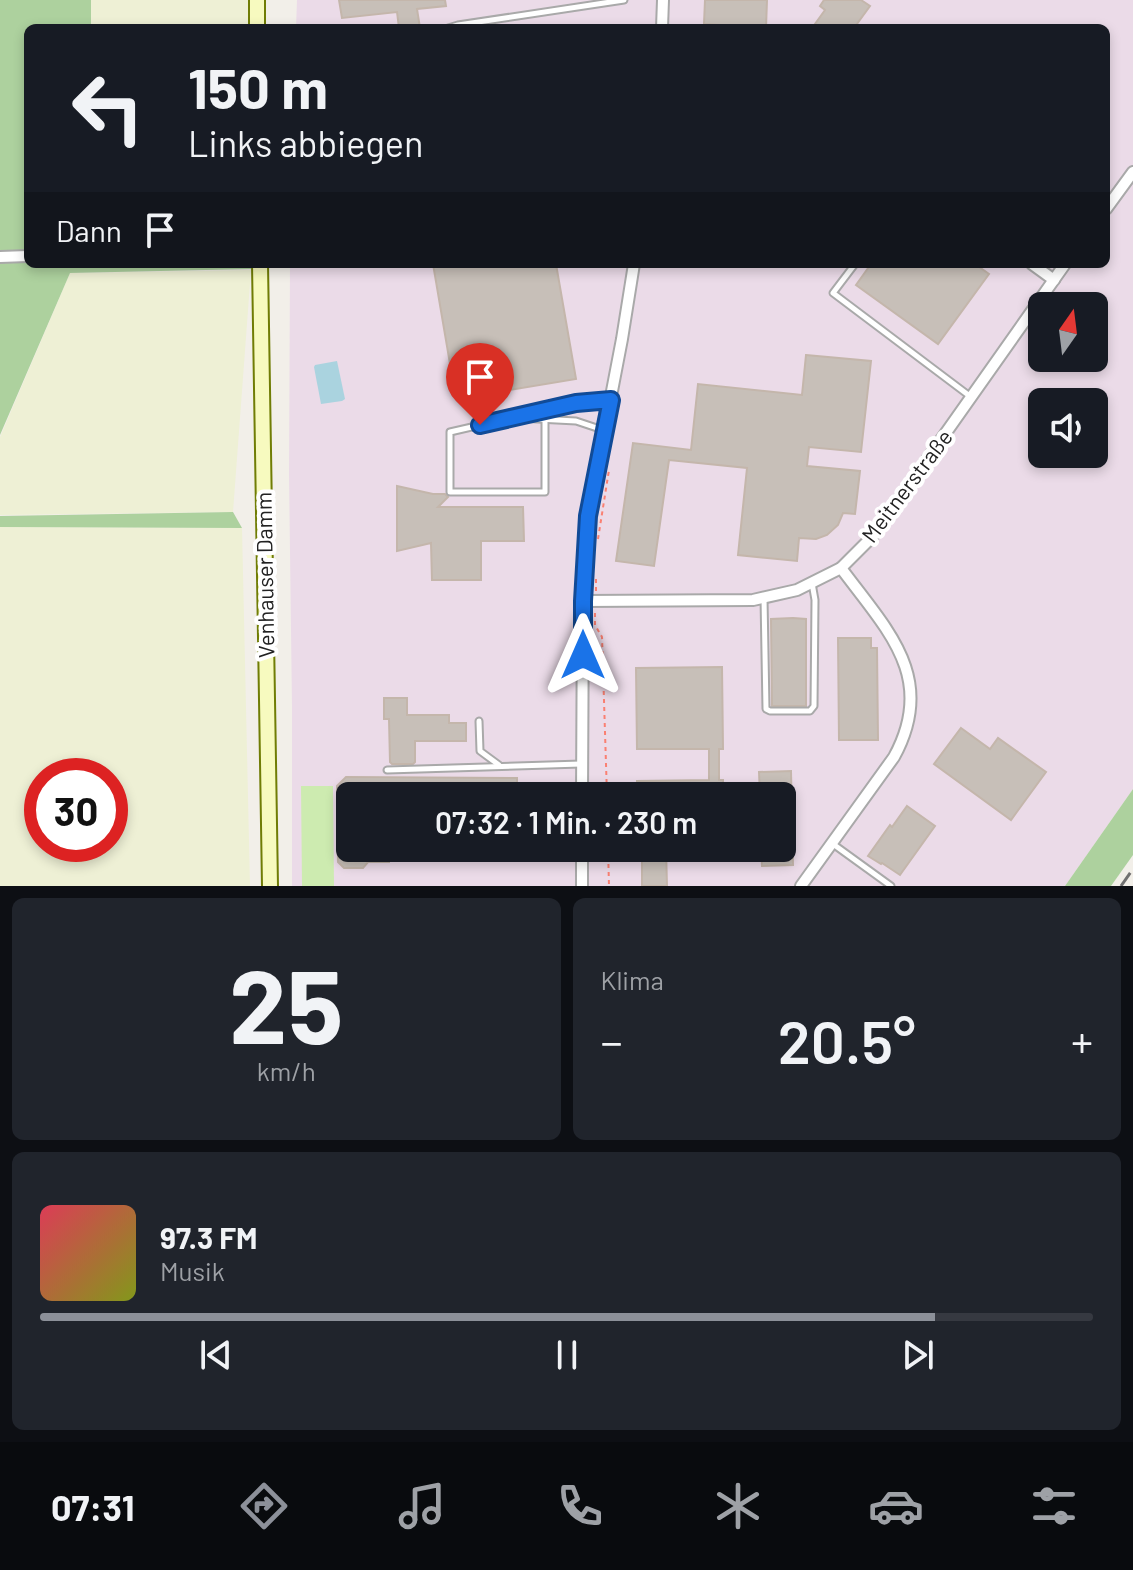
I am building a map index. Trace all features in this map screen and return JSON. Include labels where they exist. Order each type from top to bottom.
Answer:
[{"type":"main road","points":[[257,0],[257,24]]},
{"type":"main road","name":"Venhauser Damm","points":[[260,268],[270,886]]},
{"type":"street","points":[[662,24],[663,0]]},
{"type":"street","points":[[1110,204],[1133,172]]},
{"type":"street","points":[[0,257],[24,256]]},
{"type":"street","points":[[582,782],[583,601],[588,516],[633,268]]},
{"type":"street","points":[[1038,268],[1054,280]]},
{"type":"street","name":"Meitnerstraße","points":[[583,601],[753,600],[797,590],[841,568],[873,536],[1062,268]]},
{"type":"street","points":[[801,886],[894,757],[911,709],[911,685],[896,642],[841,568]]},
{"type":"street","points":[[582,862],[582,886]]},
{"type":"lane","points":[[463,24],[624,0]]},
{"type":"lane","points":[[852,268],[833,293],[971,398]]},
{"type":"lane","points":[[545,418],[545,492],[450,492],[450,432],[576,403],[611,400]]},
{"type":"lane","points":[[509,418],[576,421],[605,431]]},
{"type":"lane","points":[[764,597],[766,709],[810,711],[814,706],[816,665],[812,582]]},
{"type":"lane","points":[[479,721],[480,751],[499,766]]},
{"type":"lane","points":[[387,770],[582,764]]},
{"type":"lane","points":[[832,844],[891,886]]},
{"type":"path","points":[[598,541],[611,458]]},
{"type":"path","points":[[596,572],[595,625],[602,637],[607,782]]},
{"type":"path","points":[[608,862],[609,886]]},
{"type":"shaded area","points":[[297,0],[1133,0],[1133,789],[1065,886],[292,886],[290,268],[1110,268],[1110,24],[296,24]]},
{"type":"green space","points":[[0,0],[91,0],[91,24],[24,24],[24,268],[251,269],[70,273],[0,435]]},
{"type":"green space","points":[[91,0],[249,0],[250,24],[91,24]]},
{"type":"green space","points":[[251,270],[233,512],[0,515],[0,437],[70,273]]},
{"type":"green space","points":[[233,512],[242,528],[0,527],[0,516]]},
{"type":"green space","points":[[0,527],[242,528],[250,886],[0,886]]},
{"type":"green space","points":[[301,786],[333,786],[334,886],[302,886]]},
{"type":"green space","points":[[1133,789],[1133,855],[1111,886],[1065,886]]},
{"type":"water","points":[[337,361],[345,399],[321,404],[314,367]]},
{"type":"building","points":[[339,0],[445,0],[446,6],[417,9],[419,24],[398,24],[397,12],[342,18]]},
{"type":"building","points":[[705,0],[767,0],[766,24],[704,24]]},
{"type":"building","points":[[824,0],[861,0],[870,6],[857,24],[815,24],[825,10],[820,6]]},
{"type":"building","points":[[434,268],[557,268],[576,379],[456,399]]},
{"type":"building","points":[[868,268],[981,268],[989,274],[938,344],[856,285]]},
{"type":"building","points":[[806,355],[871,361],[861,452],[809,447],[807,466],[860,471],[855,514],[843,513],[838,525],[827,535],[816,539],[799,538],[797,561],[738,555],[747,468],[669,460],[654,566],[616,561],[633,443],[691,450],[698,384],[802,395]]},
{"type":"building","points":[[397,486],[445,494],[448,497],[438,507],[523,507],[524,541],[481,541],[481,580],[432,580],[431,543],[397,551]]},
{"type":"building","points":[[771,619],[806,619],[806,706],[772,706]]},
{"type":"building","points":[[838,638],[871,638],[871,648],[877,648],[878,740],[839,740]]},
{"type":"building","points":[[722,667],[723,749],[719,749],[719,780],[723,782],[637,782],[709,780],[709,749],[637,749],[636,668]]},
{"type":"building","points":[[384,698],[407,698],[407,715],[449,715],[449,723],[466,723],[466,741],[415,741],[413,764],[392,764],[389,719],[384,719]]},
{"type":"building","points":[[961,728],[990,749],[998,738],[1046,772],[1011,820],[934,764]]},
{"type":"building","points":[[791,771],[791,782],[759,782],[759,772]]},
{"type":"building","points":[[346,777],[517,778],[517,782],[341,782]]},
{"type":"building","points":[[907,806],[935,826],[900,875],[868,856]]},
{"type":"building","points":[[338,862],[368,862],[363,868],[344,868]]},
{"type":"building","points":[[642,862],[666,862],[667,886],[642,886]]},
{"type":"building","points":[[762,862],[793,862],[793,865],[762,866]]},
{"type":"railway","points":[[1121,886],[1133,869]]},
{"type":"route","points":[[480,425],[576,403],[611,400],[588,516],[583,655]]}]
